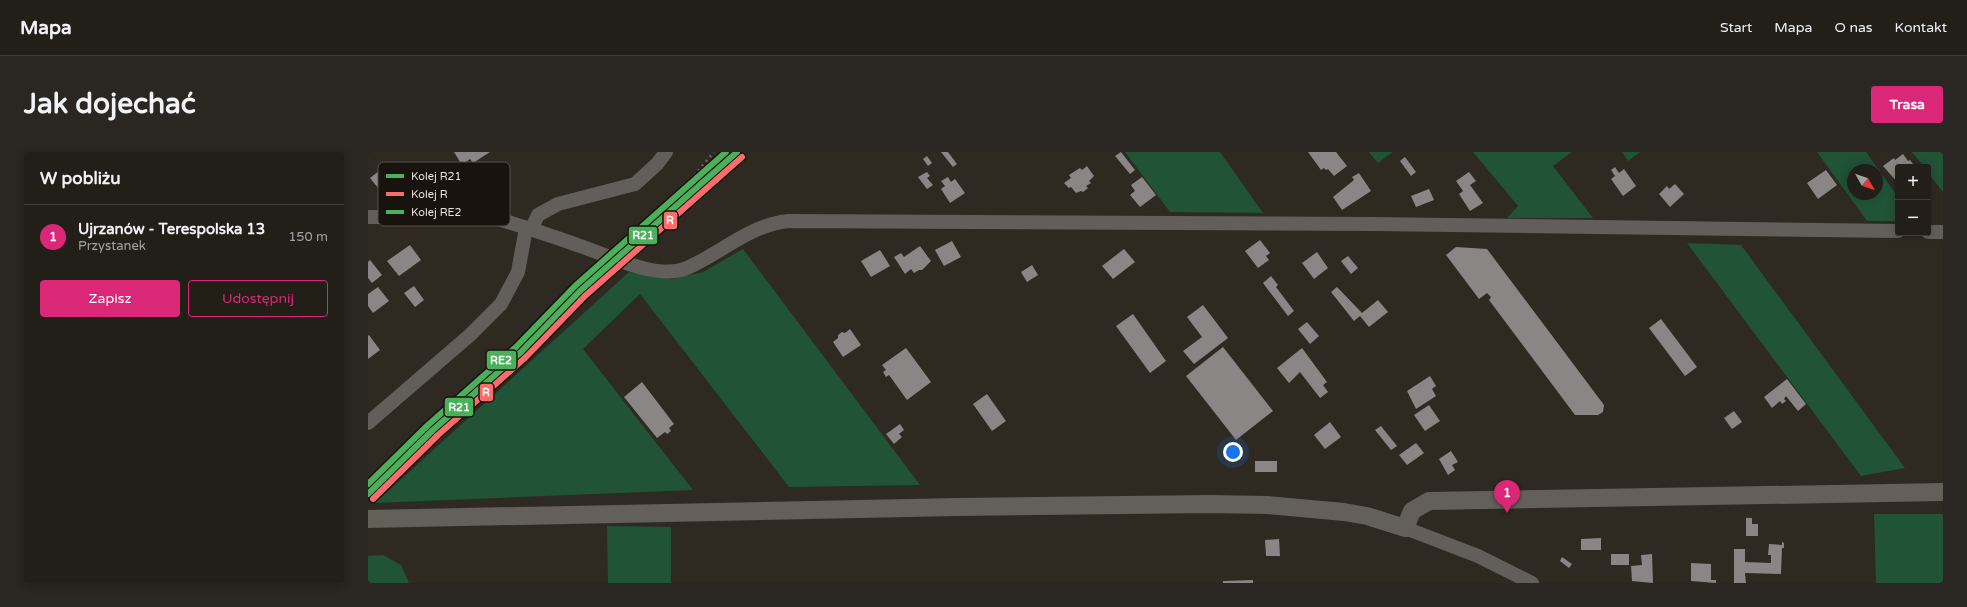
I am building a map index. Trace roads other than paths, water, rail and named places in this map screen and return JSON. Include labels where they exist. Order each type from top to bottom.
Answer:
[{"type":"main road","points":[[368,519],[957,507],[1210,504],[1267,505],[1344,512],[1367,516],[1406,528],[1412,511],[1429,501],[1943,492]]},
{"type":"street","points":[[368,423],[470,335],[501,304],[518,272],[528,229],[538,215],[558,204],[635,184],[657,164],[666,152]]},
{"type":"street","points":[[368,217],[378,217]]},
{"type":"street","points":[[510,223],[632,265],[659,271],[686,269],[763,227],[775,222],[788,221],[1373,224],[1895,231]]},
{"type":"street","points":[[1931,232],[1943,232]]},
{"type":"street","points":[[1406,528],[1478,556],[1532,583]]},
{"type":"railway","points":[[625,250],[672,203],[714,152]]},
{"type":"rail line","name":"RE2","points":[[368,484],[428,425],[516,347],[575,286],[726,152]]},
{"type":"rail line","name":"R21","points":[[368,494],[433,430],[521,352],[580,291],[737,152]]},
{"type":"rail line","name":"R","points":[[373,499],[438,435],[526,357],[585,296],[742,157]]},
{"type":"place","name":"Ujrzanów - Terespolska 13","points":[[1507,513]]}]
